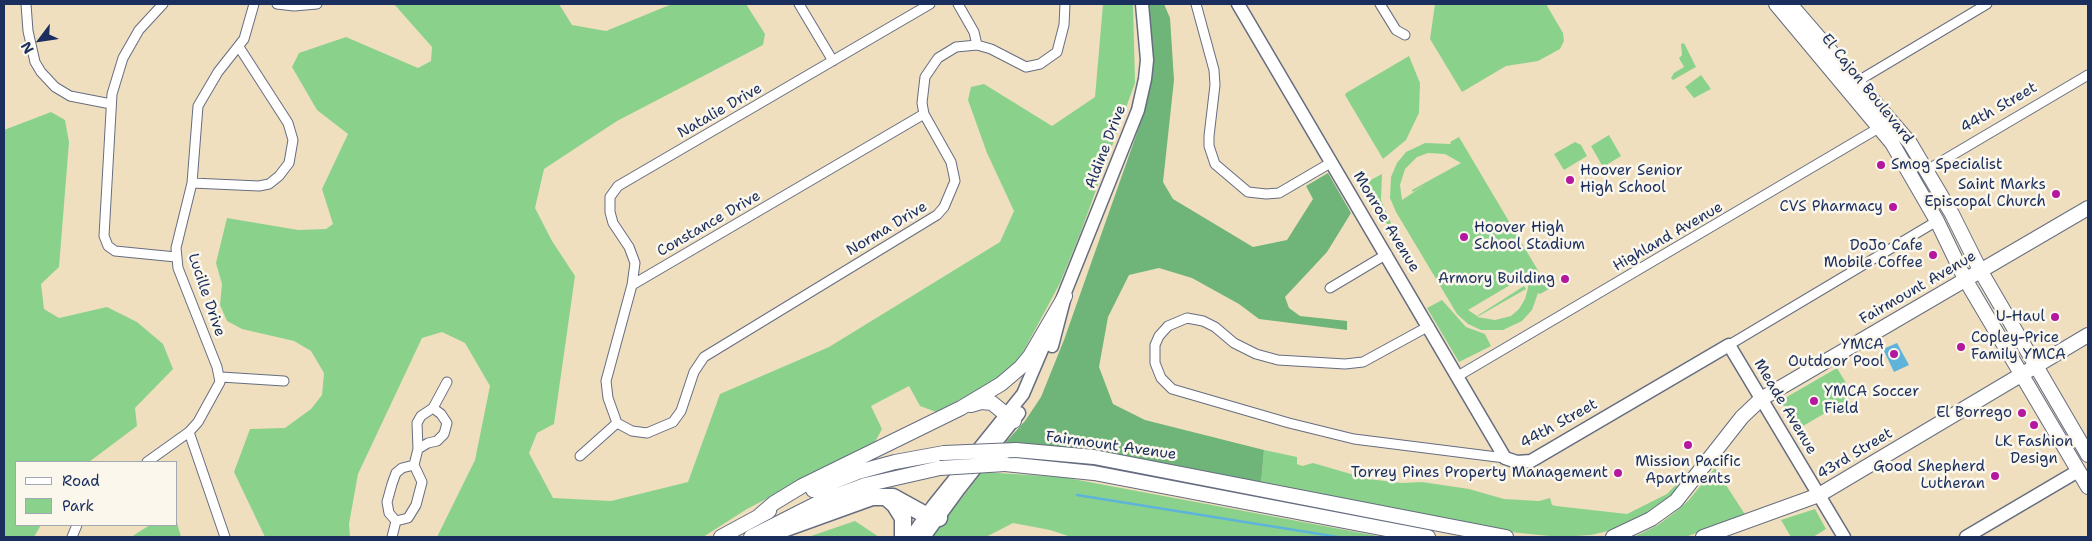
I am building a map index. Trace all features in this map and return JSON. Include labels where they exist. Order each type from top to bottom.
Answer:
[{"type":"highway","points":[[886,497],[895,505],[902,518],[903,537]]},
{"type":"highway","points":[[761,537],[865,498],[893,497],[933,516]]},
{"type":"main road","name":"El Cajon Boulevard","points":[[1776,4],[1885,124],[1910,144],[1927,170],[1980,270],[2088,455]]},
{"type":"main road","points":[[1783,4],[1792,14],[1801,17]]},
{"type":"main road","name":"El Cajon Boulevard","points":[[1790,4],[1851,85]]},
{"type":"main road","name":"El Cajon Boulevard","points":[[1885,124],[1937,221],[1965,279],[2088,487]]},
{"type":"main road","points":[[1905,163],[1920,172],[1927,170]]},
{"type":"main road","name":"Fairmount Avenue","points":[[1613,537],[1652,519],[1686,491],[1742,416],[1761,399],[2088,208]]},
{"type":"main road","points":[[1937,221],[1944,219],[1950,228],[1961,234]]},
{"type":"main road","points":[[760,515],[774,503],[802,486],[961,408],[1001,384],[1021,367],[1065,296]]},
{"type":"main road","name":"43rd Street","points":[[1819,495],[2088,335]]},
{"type":"main road","points":[[961,408],[987,402],[997,405],[1011,418]]},
{"type":"main road","name":"Fairmount Avenue","points":[[721,537],[760,515],[858,472],[895,462],[944,453],[1016,450],[1094,457],[1506,537]]},
{"type":"main road","name":"Fairmount Avenue","points":[[751,537],[822,501],[865,485],[940,468],[1005,464],[1094,473],[1428,537]]},
{"type":"main road","points":[[1703,537],[1819,495]]},
{"type":"street","points":[[26,4],[28,31],[35,62],[41,72],[55,87],[70,96],[111,104]]},
{"type":"street","points":[[164,4],[139,30],[123,58],[112,94],[104,236],[115,251],[176,257]]},
{"type":"street","name":"Lucille Drive","points":[[221,377],[178,268],[176,248],[192,183],[198,106],[218,72],[244,39],[254,4]]},
{"type":"street","points":[[277,4],[294,6],[316,4]]},
{"type":"street","points":[[799,4],[833,61]]},
{"type":"street","name":"Natalie Drive","points":[[632,285],[635,277],[635,263],[629,247],[613,222],[610,212],[610,197],[618,186],[930,4]]},
{"type":"street","points":[[958,4],[974,32],[977,45],[991,49],[1026,67],[1040,64],[1057,52],[1064,26],[1065,4]]},
{"type":"street","name":"Aldine Drive","points":[[911,537],[933,516],[1011,418],[1041,376],[1059,326],[1065,296],[1138,110],[1147,60],[1142,4]]},
{"type":"street","points":[[1196,4],[1214,70],[1215,85],[1209,146],[1215,164],[1248,192],[1266,194],[1279,192],[1332,162]]},
{"type":"street","name":"Monroe Avenue","points":[[1238,4],[1387,254],[1505,458]]},
{"type":"street","points":[[1851,85],[1987,4]]},
{"type":"street","points":[[1384,5],[1396,30],[1404,35]]},
{"type":"street","name":"Norma Drive","points":[[617,423],[632,431],[647,433],[673,422],[683,406],[694,372],[704,357],[937,215],[944,207],[955,181],[951,162],[924,114],[922,102],[924,76],[938,58],[956,47],[977,45]]},
{"type":"street","points":[[192,183],[259,186],[270,184],[289,163],[293,140],[288,123],[239,47]]},
{"type":"street","name":"44th Street","points":[[1927,170],[2088,75]]},
{"type":"street","name":"Constance Drive","points":[[632,285],[924,114]]},
{"type":"street","name":"Highland Avenue","points":[[1458,376],[1885,124]]},
{"type":"street","name":"44th Street","points":[[1429,326],[1363,362],[1346,364],[1278,360],[1256,354],[1234,343],[1216,328],[1202,321],[1187,318],[1168,326],[1155,346],[1156,371],[1165,384],[1179,392],[1354,439],[1505,458],[1517,462],[1531,461],[1937,221]]},
{"type":"street","points":[[1330,288],[1387,254]]},
{"type":"street","points":[[580,456],[617,423],[608,398],[606,381],[632,285]]},
{"type":"street","name":"Meade Avenue","points":[[1729,345],[1844,537]]},
{"type":"street","points":[[148,461],[189,432],[198,422],[221,377],[284,381]]},
{"type":"street","points":[[396,521],[408,518],[416,505],[422,482],[414,465],[418,450],[417,423],[421,416],[433,408],[447,382]]},
{"type":"street","points":[[418,450],[428,443],[437,441],[444,434],[447,423],[441,414],[433,408]]},
{"type":"street","points":[[189,432],[224,537]]},
{"type":"street","points":[[396,521],[389,513],[387,502],[390,490],[396,473],[402,468],[414,465]]},
{"type":"street","points":[[1966,537],[2078,471]]},
{"type":"street","name":"Aldine Drive","points":[[924,537],[933,516]]},
{"type":"street","points":[[392,537],[396,521]]},
{"type":"green space","points":[[394,4],[559,4],[572,25],[606,31],[672,4],[746,4],[765,34],[763,45],[617,121],[544,169],[535,208],[552,241],[575,276],[554,424],[537,433],[529,453],[553,498],[611,501],[688,482],[720,394],[829,347],[1000,242],[1014,211],[987,153],[968,100],[971,87],[984,84],[1052,126],[1095,97],[1103,4],[1133,4],[1135,83],[1080,234],[1060,283],[1021,356],[997,380],[936,412],[920,406],[909,386],[871,406],[882,429],[875,442],[747,509],[703,537],[437,537],[475,460],[490,386],[465,343],[442,332],[422,338],[358,474],[349,524],[350,537],[265,537],[234,472],[250,429],[285,428],[311,409],[322,395],[324,373],[311,351],[294,341],[242,329],[227,321],[220,305],[222,284],[216,263],[227,218],[298,230],[326,229],[333,224],[322,189],[348,134],[317,110],[292,67],[299,53],[346,37],[418,68],[431,61],[432,47]]},
{"type":"green space","points":[[1148,4],[1164,4],[1170,18],[1174,80],[1163,182],[1173,199],[1253,247],[1287,240],[1313,199],[1306,186],[1328,173],[1351,213],[1327,252],[1285,297],[1289,308],[1300,316],[1347,321],[1347,330],[1259,319],[1239,304],[1192,278],[1159,268],[1129,275],[1108,317],[1099,367],[1113,404],[1145,420],[1264,450],[1261,484],[1100,451],[1005,443],[1025,421],[1041,397],[1064,340],[1144,113]]},
{"type":"green space","points":[[1435,4],[1546,4],[1563,33],[1564,41],[1560,49],[1538,61],[1506,66],[1462,92],[1430,39]]},
{"type":"green space","points":[[1684,43],[1696,67],[1673,80],[1671,78],[1674,73],[1684,67],[1679,58],[1682,55],[1681,44]]},
{"type":"green space","points":[[1409,56],[1420,83],[1419,113],[1406,140],[1383,159],[1345,95]]},
{"type":"green space","points":[[1701,75],[1711,89],[1694,98],[1685,87]]},
{"type":"green space","points":[[51,112],[65,120],[69,142],[59,267],[41,284],[44,309],[59,318],[107,307],[137,322],[163,344],[173,369],[135,408],[137,426],[90,461],[15,461],[15,526],[40,526],[34,537],[4,537],[4,130]]},
{"type":"green space","points":[[1609,135],[1621,156],[1603,167],[1591,146]]},
{"type":"green space","name":"Hoover High School Stadium","points":[[1459,137],[1549,289],[1540,294],[1538,293],[1532,310],[1522,321],[1503,330],[1481,330],[1468,324],[1457,314],[1396,212],[1390,198],[1391,177],[1397,163],[1406,152],[1425,143],[1451,144],[1450,142]],"holes":[[[1428,153],[1445,154],[1461,163],[1412,190],[1413,192],[1426,184],[1402,200],[1400,185],[1405,169],[1417,157]],[[1527,275],[1528,288],[1525,299],[1519,309],[1511,316],[1495,320],[1477,317],[1526,289],[1524,286],[1477,316],[1468,310]]]},
{"type":"green space","points":[[1575,142],[1581,145],[1587,156],[1564,170],[1554,154]]},
{"type":"green space","points":[[1382,174],[1381,200],[1391,223],[1388,225],[1382,218],[1365,183]]},
{"type":"green space","points":[[1442,300],[1466,327],[1485,334],[1491,346],[1459,362],[1427,308]]},
{"type":"green space","name":"YMCA Soccer Field","points":[[1837,368],[1854,396],[1798,429],[1783,405],[1785,398]]},
{"type":"green space","points":[[1264,450],[1297,457],[1297,464],[1302,466],[1313,463],[1368,479],[1402,483],[1422,482],[1469,489],[1504,499],[1539,501],[1550,498],[1552,505],[1556,506],[1627,514],[1667,494],[1700,460],[1703,461],[1665,503],[1640,520],[1616,529],[1591,535],[1560,537],[1510,532],[1261,484]]},
{"type":"green space","points":[[1715,468],[1746,516],[1685,537],[1634,537],[1658,525],[1674,513],[1688,501]]},
{"type":"green space","points":[[982,472],[1062,477],[1383,537],[1071,537],[1050,530],[1013,523],[986,537],[931,537]]},
{"type":"green space","points":[[1815,509],[1826,529],[1813,537],[1791,537],[1781,520]]},
{"type":"green space","points":[[855,521],[879,537],[808,537]]},
{"type":"green space","points":[[148,526],[178,526],[181,537],[131,537]]},
{"type":"water","name":"YMCA Outdoor Pool","points":[[1897,343],[1909,365],[1894,372],[1883,349]]},
{"type":"waterway","points":[[1077,495],[1338,537]]},
{"type":"place","name":"Smog Specialist","points":[[1881,165]]},
{"type":"place","name":"Hoover Senior High School","points":[[1570,180]]},
{"type":"place","name":"Saint Marks Episcopal Church","points":[[2056,194]]},
{"type":"place","name":"CVS Pharmacy","points":[[1893,207]]},
{"type":"place","name":"Hoover High School Stadium","points":[[1464,237]]},
{"type":"place","name":"DoJo Cafe Mobile Coffee","points":[[1933,255]]},
{"type":"place","name":"Armory Building","points":[[1565,279]]},
{"type":"place","name":"U-Haul","points":[[2055,317]]},
{"type":"place","name":"Copley-Price Family YMCA","points":[[1961,347]]},
{"type":"place","name":"YMCA Outdoor Pool","points":[[1894,354]]},
{"type":"place","name":"YMCA Soccer Field","points":[[1814,401]]},
{"type":"place","name":"El Borrego","points":[[2022,413]]},
{"type":"place","name":"LK Fashion Design","points":[[2034,425]]},
{"type":"place","name":"Mission Pacific Apartments","points":[[1688,445]]},
{"type":"place","name":"Torrey Pines Property Management","points":[[1618,473]]},
{"type":"place","name":"Good Shepherd Lutheran","points":[[1995,476]]}]
